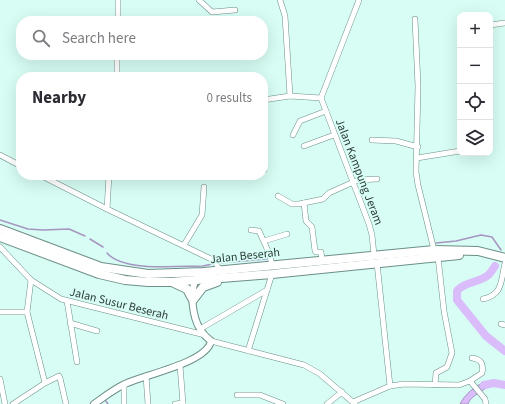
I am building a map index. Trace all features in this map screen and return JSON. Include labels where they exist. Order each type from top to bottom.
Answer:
[{"type":"highway","name":"Jalan Beserah","points":[[0,229],[101,267],[148,274],[204,272],[322,260],[376,259]]},
{"type":"highway","name":"Jalan Beserah","points":[[0,238],[99,274],[125,280],[146,282],[171,282],[272,274],[376,259],[436,253],[501,257]]},
{"type":"highway","points":[[189,273],[196,280],[204,272]]},
{"type":"highway","points":[[171,282],[179,284],[187,289],[193,300],[203,287],[231,277]]},
{"type":"street","points":[[118,0],[118,16]]},
{"type":"street","points":[[200,0],[212,12],[235,10]]},
{"type":"street","points":[[280,0],[286,16],[290,96]]},
{"type":"street","points":[[268,99],[290,96],[321,98],[360,0]]},
{"type":"street","points":[[415,19],[418,86],[418,185],[436,253],[444,311],[452,353],[447,367],[436,373],[435,384]]},
{"type":"street","points":[[493,25],[505,23]]},
{"type":"street","points":[[117,60],[117,72]]},
{"type":"street","name":"Jalan Kampung Jeram","points":[[321,98],[370,230],[376,259],[390,386]]},
{"type":"street","points":[[293,135],[300,121],[326,111]]},
{"type":"street","points":[[304,146],[334,135]]},
{"type":"street","points":[[372,140],[396,141],[418,147]]},
{"type":"street","points":[[417,158],[457,151]]},
{"type":"street","points":[[0,156],[16,164]]},
{"type":"street","points":[[278,196],[292,204],[304,203],[323,199],[328,194],[352,182],[364,179],[377,179]]},
{"type":"street","points":[[50,180],[211,259],[216,262],[220,270]]},
{"type":"street","points":[[107,209],[109,180]]},
{"type":"street","points":[[184,245],[202,215],[204,187]]},
{"type":"street","points":[[304,203],[306,221],[312,227],[315,251],[321,252],[322,260]]},
{"type":"street","points":[[251,230],[258,230],[264,241],[272,265]]},
{"type":"street","points":[[264,241],[287,234]]},
{"type":"street","name":"Jalan Susur Beserah","points":[[0,247],[31,280],[51,294],[67,302],[205,335]]},
{"type":"street","points":[[483,299],[492,296],[499,289],[505,263]]},
{"type":"street","points":[[248,351],[272,274]]},
{"type":"street","points":[[31,280],[27,312],[45,383]]},
{"type":"street","points":[[196,280],[192,290],[195,317],[200,329],[211,341],[304,365],[320,374],[354,403],[390,386],[404,384],[459,385],[471,383],[482,372],[481,362],[479,359],[472,358]]},
{"type":"street","points":[[200,329],[267,290]]},
{"type":"street","points":[[67,302],[77,362]]},
{"type":"street","points":[[0,312],[27,312]]},
{"type":"street","points":[[70,323],[97,331]]},
{"type":"street","points":[[94,404],[124,384],[180,365],[205,351],[210,346],[211,341]]},
{"type":"street","points":[[175,404],[183,404],[180,365]]},
{"type":"street","points":[[13,404],[57,376],[60,378],[66,404]]},
{"type":"street","points":[[146,376],[148,404]]},
{"type":"street","points":[[0,379],[5,404]]},
{"type":"street","points":[[471,383],[482,395],[486,404]]},
{"type":"street","points":[[124,384],[124,404]]},
{"type":"street","points":[[327,404],[342,392]]},
{"type":"street","points":[[237,395],[260,395],[283,404]]},
{"type":"shaded area","points":[[485,382],[494,383],[475,395],[468,404],[460,404],[471,391]]},
{"type":"waterway","points":[[0,220],[28,229],[69,229],[85,236]]},
{"type":"waterway","points":[[436,243],[456,241],[481,235],[492,237],[501,250]]},
{"type":"waterway","points":[[90,239],[103,247]]},
{"type":"waterway","points":[[107,253],[115,259],[125,263],[152,267],[203,266],[212,264]]},
{"type":"waterway","points":[[219,263],[266,259]]},
{"type":"waterway","points":[[495,266],[487,276],[460,288],[457,291],[457,300],[486,336],[505,351]]},
{"type":"waterway","points":[[484,385],[494,383],[505,385]]},
{"type":"waterway","points":[[105,400],[108,404]]}]
